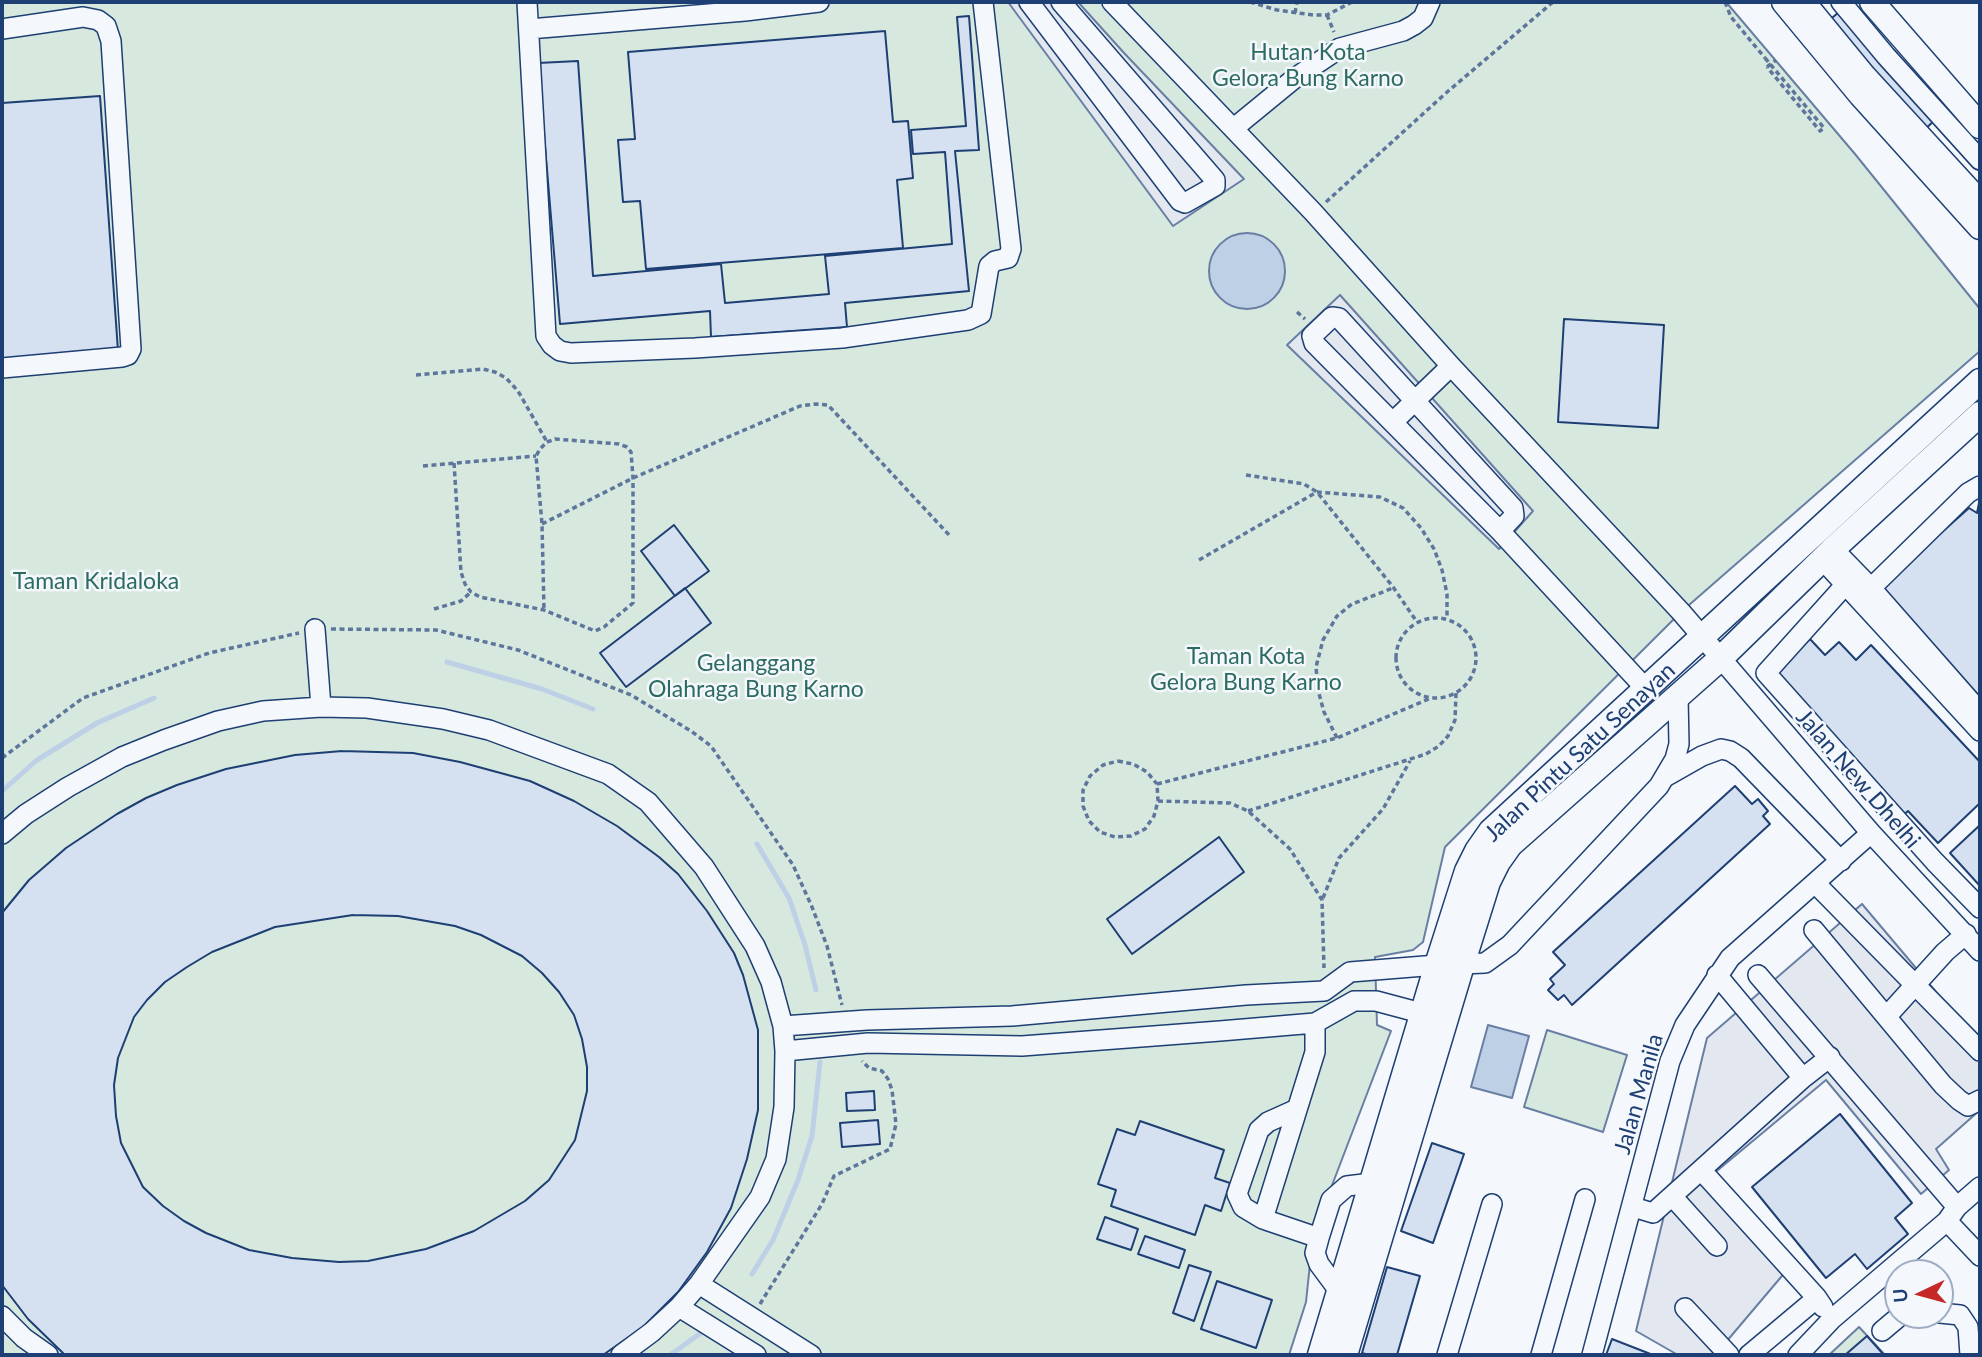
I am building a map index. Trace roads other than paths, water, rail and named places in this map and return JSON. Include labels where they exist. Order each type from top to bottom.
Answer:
[{"type":"main road","points":[[1784,2],[1861,95],[1980,227]]},
{"type":"main road","points":[[1872,2],[1980,125]]},
{"type":"main road","name":"Jalan Pintu Satu Senayan","points":[[1320,1355],[1372,1183],[1434,1016],[1462,965],[1497,862],[1510,845],[1720,659],[1824,546],[1968,414],[1980,381]]},
{"type":"main road","name":"Jalan Pintu Satu Senayan","points":[[1345,1355],[1434,1016],[1437,965],[1467,871],[1484,841],[1500,823],[1702,638],[1824,546]]},
{"type":"street","points":[[527,2],[546,336],[560,351],[571,353],[842,338],[968,320],[981,314],[989,266],[995,261],[1008,258],[1011,249],[983,2]]},
{"type":"street","points":[[529,29],[745,6],[819,2]]},
{"type":"street","points":[[1029,2],[1180,201],[1185,203],[1215,186],[1215,180],[1061,2]]},
{"type":"street","name":"Jalan New Dhelhi","points":[[1112,2],[1313,212],[1451,366],[1681,612],[1871,833],[1980,951]]},
{"type":"street","points":[[1234,128],[1295,78],[1340,48],[1403,31],[1414,25],[1423,18],[1430,2]]},
{"type":"street","points":[[1806,2],[1866,75],[1980,198]]},
{"type":"street","points":[[1841,2],[1980,160]]},
{"type":"street","points":[[2,29],[83,17],[98,20],[106,26],[111,41],[131,349],[128,355],[122,358],[2,368]]},
{"type":"street","points":[[1500,531],[1514,516],[1513,508],[1413,402],[1339,318],[1332,317],[1312,336],[1314,343],[1500,531],[1646,689]]},
{"type":"street","points":[[1393,422],[1451,366]]},
{"type":"street","points":[[1871,588],[1968,494],[1980,486]]},
{"type":"street","points":[[1824,546],[1846,584],[1980,732]]},
{"type":"street","points":[[1824,546],[1871,588],[1980,712]]},
{"type":"street","points":[[1846,584],[1766,673],[1935,862],[1980,908]]},
{"type":"street","points":[[315,629],[321,707]]},
{"type":"street","points":[[783,1026],[867,1020],[1012,1016],[1246,995],[1324,991],[1350,972],[1485,963],[1510,945],[1659,786],[1675,759],[1679,744],[1678,697]]},
{"type":"street","points":[[2,834],[26,814],[68,787],[122,757],[153,744],[218,721],[263,711],[321,707],[367,708],[443,719],[489,730],[608,774],[648,802],[704,867],[755,946],[771,982],[783,1026],[784,1107],[776,1159],[760,1197],[699,1284],[679,1307],[621,1355]]},
{"type":"street","points":[[1664,778],[1702,756],[1721,749],[1730,751],[1741,758],[1841,861]]},
{"type":"street","name":"Jalan Manila","points":[[1592,1355],[1670,1061],[1685,1025],[1730,958],[1871,833]]},
{"type":"street","points":[[1815,883],[1980,1051]]},
{"type":"street","points":[[1814,930],[1943,1084],[1968,1105],[1980,1100]]},
{"type":"street","points":[[1887,1016],[1945,952],[1966,934]]},
{"type":"street","points":[[1717,975],[1803,1078]]},
{"type":"street","points":[[1758,975],[1830,1057],[1952,1214],[1980,1256]]},
{"type":"street","points":[[785,1051],[862,1043],[1022,1046],[1315,1023],[1353,1001],[1376,1001],[1434,1016]]},
{"type":"street","points":[[1012,1016],[1022,1046]]},
{"type":"street","points":[[862,1043],[867,1020]]},
{"type":"street","points":[[1263,1219],[1315,1052],[1315,1023]]},
{"type":"street","points":[[1633,1208],[1653,1213],[1830,1057]]},
{"type":"street","points":[[1297,1109],[1268,1122],[1259,1130],[1237,1194],[1243,1207],[1263,1219],[1319,1237]]},
{"type":"street","points":[[1702,1171],[1832,1319]]},
{"type":"street","points":[[1339,1291],[1319,1264],[1315,1253],[1319,1237],[1331,1200],[1347,1186],[1372,1183]]},
{"type":"street","points":[[1798,1355],[1832,1319],[1980,1187]]},
{"type":"street","points":[[1672,1196],[1717,1246]]},
{"type":"street","points":[[1541,1355],[1585,1199]]},
{"type":"street","points":[[1447,1355],[1492,1205]]},
{"type":"street","points":[[699,1284],[811,1355]]},
{"type":"street","points":[[1749,1355],[1816,1298]]},
{"type":"street","points":[[679,1307],[751,1352],[759,1321]]},
{"type":"street","points":[[1685,1308],[1729,1355]]},
{"type":"street","points":[[1954,1314],[1960,1315],[1968,1326],[1970,1355]]},
{"type":"street","points":[[5,1328],[42,1354]]},
{"type":"water","points":[[1247,233],[1262,236],[1274,244],[1282,256],[1285,271],[1282,286],[1274,298],[1262,306],[1247,309],[1232,306],[1220,298],[1212,286],[1209,271],[1212,256],[1220,244],[1232,236]]},
{"type":"water","points":[[1488,1025],[1529,1036],[1512,1098],[1471,1087]]},
{"type":"waterway","points":[[447,662],[542,689],[593,709]]},
{"type":"waterway","points":[[2,791],[37,760],[97,723],[154,698]]},
{"type":"waterway","points":[[757,844],[789,898],[805,945],[816,990]]},
{"type":"waterway","points":[[752,1274],[773,1240],[798,1180],[812,1136],[820,1062]]},
{"type":"waterway","points":[[670,1355],[705,1330]]},
{"type":"park label","name":"Hutan Kota Gelora Bung Karno","points":[[1308,66]]},
{"type":"park label","name":"Taman Kridaloka","points":[[96,582]]},
{"type":"park label","name":"Taman Kota Gelora Bung Karno","points":[[1246,670]]},
{"type":"park label","name":"Gelanggang Olahraga Bung Karno","points":[[756,677]]}]
